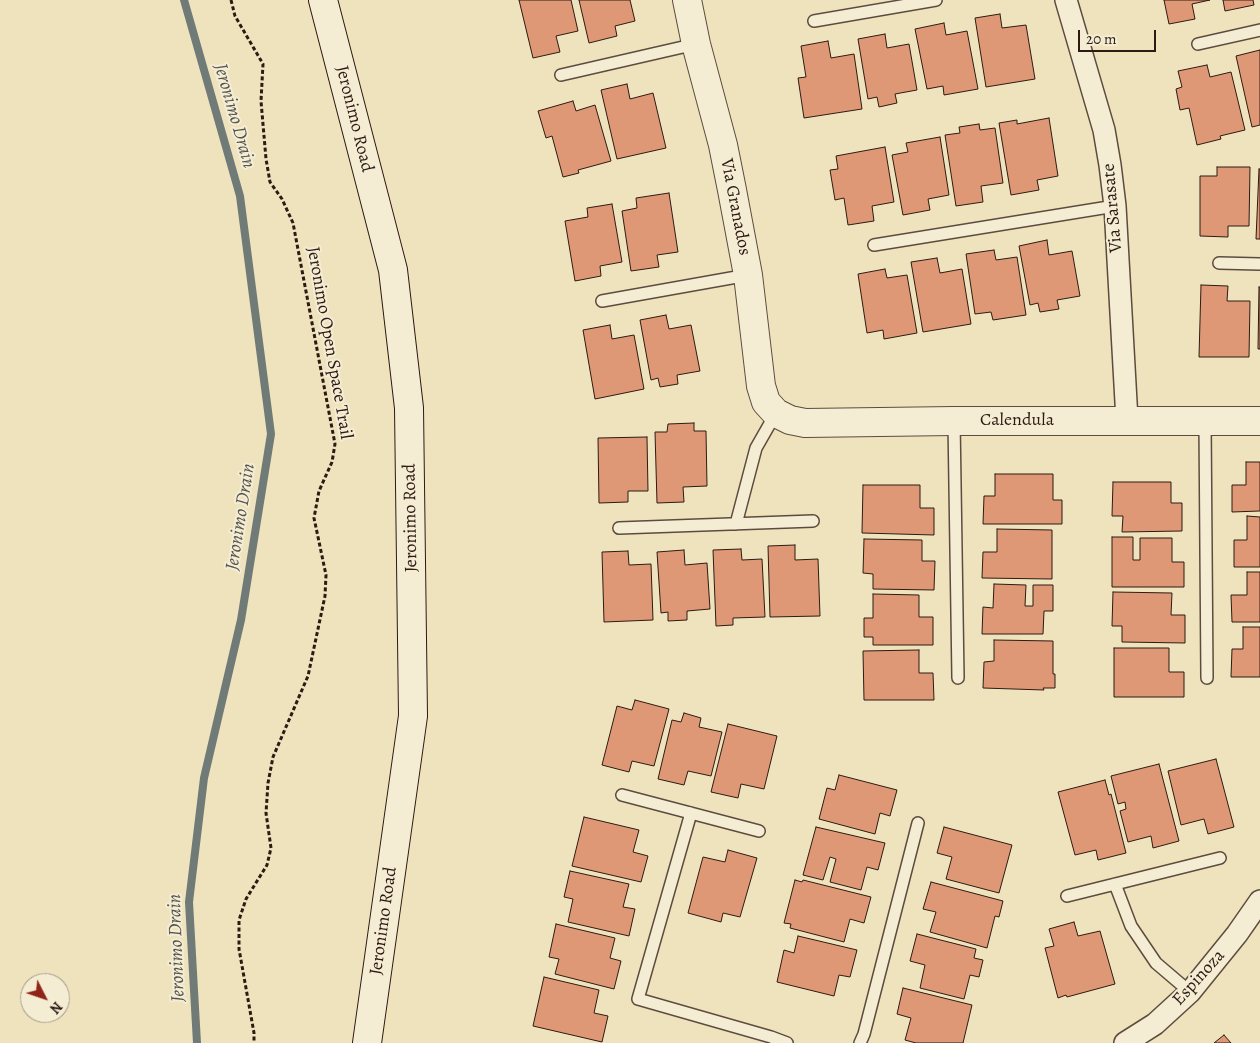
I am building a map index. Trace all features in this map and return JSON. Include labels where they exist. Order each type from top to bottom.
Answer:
[{"type":"main road","name":"Jeronimo Road","points":[[323,0],[393,270],[410,408],[413,716],[367,1043]]},
{"type":"main road","name":"Via Granados","points":[[687,0],[696,44],[723,145],[748,275],[762,386],[766,402],[776,413]]},
{"type":"main road","name":"Calendula","points":[[776,413],[790,420],[805,423],[1127,420],[1260,421]]},
{"type":"street","name":"Via Sarasate","points":[[1066,0],[1104,130],[1110,165],[1115,206],[1127,420]]},
{"type":"street","name":"Espinoza","points":[[1125,1043],[1155,1024],[1190,992],[1237,934],[1260,901]]},
{"type":"lane","points":[[814,22],[936,0]]},
{"type":"lane","points":[[1198,44],[1260,30]]},
{"type":"lane","points":[[562,75],[696,44]]},
{"type":"lane","points":[[874,244],[1115,206]]},
{"type":"lane","points":[[1219,262],[1260,264]]},
{"type":"lane","points":[[602,301],[748,275]]},
{"type":"lane","points":[[736,524],[756,448],[776,413]]},
{"type":"lane","points":[[954,421],[958,678]]},
{"type":"lane","points":[[1205,422],[1208,678]]},
{"type":"lane","points":[[619,528],[813,521]]},
{"type":"lane","points":[[622,795],[760,831]]},
{"type":"lane","points":[[691,813],[638,999],[787,1043]]},
{"type":"lane","points":[[860,1043],[864,1034],[918,823]]},
{"type":"lane","points":[[1067,896],[1220,858]]},
{"type":"lane","points":[[1115,884],[1131,926],[1156,963],[1190,992]]},
{"type":"path","name":"Jeronimo Open Space Trail","points":[[231,0],[235,16],[263,64],[261,101],[270,182],[282,199],[293,223],[335,444],[332,462],[319,491],[314,518],[326,575],[325,596],[308,676],[272,757],[266,813],[271,848],[267,865],[246,899],[240,920],[239,949],[254,1033],[254,1043]]},
{"type":"building","points":[[519,0],[571,0],[578,31],[556,36],[560,52],[533,58]]},
{"type":"building","points":[[579,0],[630,0],[635,21],[615,26],[617,36],[589,43]]},
{"type":"building","points":[[1164,0],[1210,0],[1192,4],[1195,19],[1169,24]]},
{"type":"building","points":[[1223,0],[1253,0],[1254,5],[1225,11]]},
{"type":"building","points":[[1000,14],[1002,28],[1026,25],[1035,79],[986,87],[975,18]]},
{"type":"building","points":[[944,23],[946,35],[967,31],[978,89],[944,95],[943,86],[927,89],[915,29]]},
{"type":"building","points":[[885,34],[887,48],[909,44],[917,90],[895,94],[897,103],[879,107],[877,97],[868,99],[858,39]]},
{"type":"building","points":[[828,41],[831,58],[854,54],[862,109],[804,118],[798,78],[806,77],[801,46]]},
{"type":"building","points":[[1260,50],[1260,125],[1252,127],[1236,56]]},
{"type":"building","points":[[1207,65],[1210,77],[1231,72],[1245,130],[1220,136],[1221,139],[1197,145],[1189,108],[1180,110],[1176,89],[1182,87],[1178,71]]},
{"type":"building","points":[[627,84],[630,99],[653,93],[666,148],[617,159],[601,90]]},
{"type":"building","points":[[573,101],[576,111],[595,105],[611,161],[578,170],[579,173],[563,177],[552,136],[546,138],[538,111]]},
{"type":"building","points":[[1049,118],[1058,176],[1037,180],[1039,190],[1011,195],[999,123],[1017,120],[1017,124]]},
{"type":"building","points":[[979,124],[980,130],[995,128],[1003,183],[981,186],[983,202],[956,206],[945,135],[960,133],[959,127]]},
{"type":"building","points":[[940,137],[949,195],[928,199],[930,210],[903,215],[892,155],[908,152],[906,143]]},
{"type":"building","points":[[885,147],[894,202],[872,206],[874,221],[848,225],[844,198],[835,200],[830,170],[838,169],[836,156]]},
{"type":"building","points":[[1217,167],[1250,167],[1249,226],[1228,226],[1228,237],[1200,236],[1200,176],[1217,176]]},
{"type":"building","points":[[1259,169],[1260,239],[1256,239]]},
{"type":"building","points":[[669,193],[678,252],[657,255],[659,267],[631,271],[622,211],[637,208],[636,198]]},
{"type":"building","points":[[612,204],[622,262],[600,266],[601,276],[575,281],[565,221],[588,217],[587,208]]},
{"type":"building","points":[[1047,240],[1049,255],[1072,251],[1080,296],[1057,300],[1059,309],[1040,312],[1038,303],[1030,305],[1019,246]]},
{"type":"building","points":[[994,250],[996,260],[1017,257],[1026,315],[993,320],[991,312],[975,314],[966,254]]},
{"type":"building","points":[[937,258],[940,273],[962,269],[971,324],[923,332],[911,262]]},
{"type":"building","points":[[885,269],[887,278],[907,275],[917,333],[884,339],[883,330],[867,333],[858,274]]},
{"type":"building","points":[[1201,285],[1228,286],[1227,301],[1250,301],[1249,357],[1199,357]]},
{"type":"building","points":[[1259,287],[1260,349],[1258,349]]},
{"type":"building","points":[[666,315],[669,329],[691,325],[700,371],[677,375],[678,384],[660,387],[658,378],[651,380],[640,320]]},
{"type":"building","points":[[610,325],[612,339],[634,335],[644,389],[595,399],[583,330]]},
{"type":"building","points":[[694,423],[694,431],[706,431],[707,486],[683,487],[684,502],[657,503],[655,432],[667,432],[668,424]]},
{"type":"building","points":[[647,437],[648,491],[628,491],[628,502],[599,503],[598,438]]},
{"type":"building","points":[[1246,462],[1260,462],[1260,511],[1232,512],[1232,485],[1246,485]]},
{"type":"building","points":[[995,474],[1053,474],[1053,500],[1062,500],[1062,524],[983,524],[984,496],[995,496]]},
{"type":"building","points":[[1113,482],[1171,482],[1171,503],[1182,503],[1182,531],[1122,532],[1123,516],[1112,516]]},
{"type":"building","points":[[863,485],[920,485],[920,508],[934,508],[934,535],[862,533]]},
{"type":"building","points":[[1247,516],[1260,517],[1260,567],[1234,567],[1234,540],[1247,540]]},
{"type":"building","points":[[997,529],[1052,530],[1052,579],[982,578],[983,552],[997,552]]},
{"type":"building","points":[[1112,537],[1133,537],[1133,560],[1140,560],[1140,538],[1172,538],[1172,562],[1184,562],[1184,587],[1112,587]]},
{"type":"building","points":[[864,539],[922,540],[922,561],[935,561],[934,590],[873,589],[873,574],[863,573]]},
{"type":"building","points":[[795,545],[795,560],[818,559],[820,616],[770,617],[768,546]]},
{"type":"building","points":[[741,549],[742,560],[762,559],[765,617],[733,618],[733,625],[716,626],[713,550]]},
{"type":"building","points":[[684,550],[685,565],[707,563],[710,609],[687,611],[687,620],[668,621],[668,612],[661,613],[657,552]]},
{"type":"building","points":[[628,551],[629,565],[651,564],[653,620],[604,622],[602,552]]},
{"type":"building","points":[[1247,572],[1260,572],[1260,622],[1232,622],[1231,595],[1247,595]]},
{"type":"building","points":[[994,584],[1026,585],[1025,606],[1033,606],[1033,585],[1053,585],[1053,611],[1044,611],[1043,634],[982,634],[983,607],[993,608]]},
{"type":"building","points":[[1113,592],[1172,593],[1171,615],[1185,615],[1185,643],[1122,642],[1122,626],[1112,626]]},
{"type":"building","points":[[873,594],[919,595],[919,617],[933,617],[933,645],[873,645],[873,637],[864,637],[864,618],[873,618]]},
{"type":"building","points":[[1243,627],[1260,627],[1260,677],[1231,677],[1232,649],[1243,649]]},
{"type":"building","points":[[994,640],[1053,641],[1055,688],[1043,688],[1044,690],[983,688],[984,662],[994,661]]},
{"type":"building","points":[[1114,648],[1169,648],[1169,672],[1184,672],[1184,697],[1114,697]]},
{"type":"building","points":[[919,650],[919,673],[933,673],[934,700],[864,700],[863,651]]},
{"type":"building","points":[[635,700],[669,709],[654,766],[632,761],[629,772],[602,765],[617,706],[632,710]]},
{"type":"building","points":[[684,713],[701,718],[699,727],[722,732],[711,776],[688,771],[684,785],[658,779],[672,720],[681,722]]},
{"type":"building","points":[[728,724],[777,736],[764,789],[741,784],[738,798],[711,792]]},
{"type":"building","points":[[1216,759],[1234,827],[1208,834],[1204,819],[1181,825],[1168,771]]},
{"type":"building","points":[[1159,764],[1179,841],[1153,848],[1151,836],[1128,842],[1120,811],[1126,809],[1125,802],[1118,804],[1111,776]]},
{"type":"building","points":[[839,775],[897,790],[890,816],[880,813],[875,834],[819,819],[827,788],[835,790]]},
{"type":"building","points":[[1105,780],[1109,795],[1111,794],[1126,853],[1098,860],[1096,850],[1075,855],[1058,792]]},
{"type":"building","points":[[584,817],[639,830],[633,852],[648,856],[641,882],[572,866]]},
{"type":"building","points":[[816,827],[885,843],[878,870],[867,867],[861,890],[830,882],[836,859],[830,857],[823,880],[803,875]]},
{"type":"building","points":[[944,827],[1012,845],[999,893],[946,879],[952,857],[937,853]]},
{"type":"building","points":[[728,850],[757,858],[740,917],[723,913],[721,922],[688,913],[703,857],[725,862]]},
{"type":"building","points":[[570,871],[629,884],[623,907],[635,909],[629,936],[568,922],[573,899],[564,897]]},
{"type":"building","points":[[795,880],[802,882],[803,880],[871,897],[864,923],[850,919],[844,942],[790,928],[791,924],[784,923]]},
{"type":"building","points":[[931,882],[1003,901],[999,917],[995,916],[987,948],[930,932],[936,912],[923,909]]},
{"type":"building","points":[[1074,922],[1078,936],[1100,931],[1115,984],[1058,998],[1045,948],[1054,946],[1049,929]]},
{"type":"building","points":[[556,924],[615,938],[610,958],[621,961],[614,989],[555,974],[559,959],[549,957]]},
{"type":"building","points":[[917,934],[976,949],[974,958],[983,960],[979,977],[970,975],[964,999],[920,988],[925,965],[910,961]]},
{"type":"building","points":[[798,936],[857,950],[850,977],[839,975],[834,996],[777,982],[784,950],[794,953]]},
{"type":"building","points":[[544,977],[599,990],[594,1013],[608,1016],[602,1042],[533,1026]]},
{"type":"building","points":[[903,988],[972,1005],[963,1043],[916,1043],[905,1040],[911,1018],[897,1014]]},
{"type":"building","points":[[1224,1035],[1231,1043],[1214,1043]]},
{"type":"waterway","name":"Jeronimo Drain","points":[[184,0],[240,196],[271,434],[241,620],[204,778],[189,902],[197,1043]]}]
